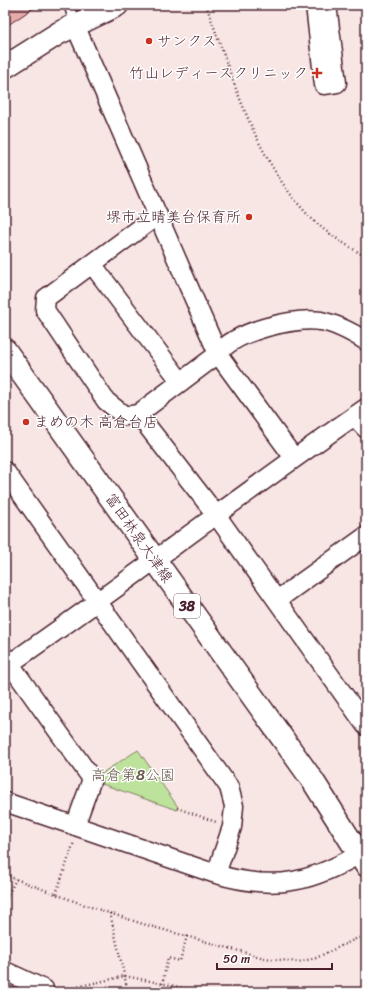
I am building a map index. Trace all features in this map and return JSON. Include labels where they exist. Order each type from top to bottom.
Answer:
[{"type":"main road","points":[[5,67],[59,33],[72,15],[117,5]]},
{"type":"main road","name":"富田林泉大津線","points":[[5,350],[313,781],[364,856]]},
{"type":"street","points":[[315,5],[324,85],[337,84],[327,5]]},
{"type":"street","points":[[72,15],[218,354],[294,458]]},
{"type":"street","points":[[158,215],[46,298],[45,310],[106,402],[124,416],[138,414],[218,354],[223,347],[255,331],[284,322],[321,321],[350,331],[366,341]]},
{"type":"street","points":[[92,264],[180,382]]},
{"type":"street","points":[[138,414],[217,516],[366,726]]},
{"type":"street","points":[[77,826],[92,779],[7,663],[217,516],[294,458],[362,418]]},
{"type":"street","points":[[5,471],[229,787],[234,806],[232,827],[216,874]]},
{"type":"street","points":[[277,600],[363,543]]},
{"type":"street","points":[[5,802],[235,880],[264,884],[283,884],[302,880],[364,856]]},
{"type":"street","points":[[5,971],[44,989],[44,992]]},
{"type":"path","points":[[206,5],[241,99],[274,172],[312,219],[334,237],[366,256]]},
{"type":"path","points":[[177,808],[232,827]]},
{"type":"path","points":[[56,894],[77,826]]},
{"type":"path","points":[[5,875],[110,913],[264,958],[298,962],[316,958],[366,934]]},
{"type":"path","points":[[5,901],[16,879]]},
{"type":"path","points":[[110,913],[128,992]]},
{"type":"path","points":[[162,984],[168,958],[180,961],[187,936]]},
{"type":"path","points":[[55,992],[125,976],[204,992]]},
{"type":"green space","name":"高倉第8公園","points":[[138,750],[178,807],[177,810],[99,783],[99,775]]},
{"type":"building","points":[[5,5],[38,5],[5,27]]},
{"type":"place","name":"サンクス","points":[[149,41]]},
{"type":"place","name":"竹山レディースクリニック","points":[[317,73]]},
{"type":"place","name":"堺市立晴美台保育所","points":[[249,217]]},
{"type":"place","name":"まめの木 高倉台店","points":[[26,422]]}]
